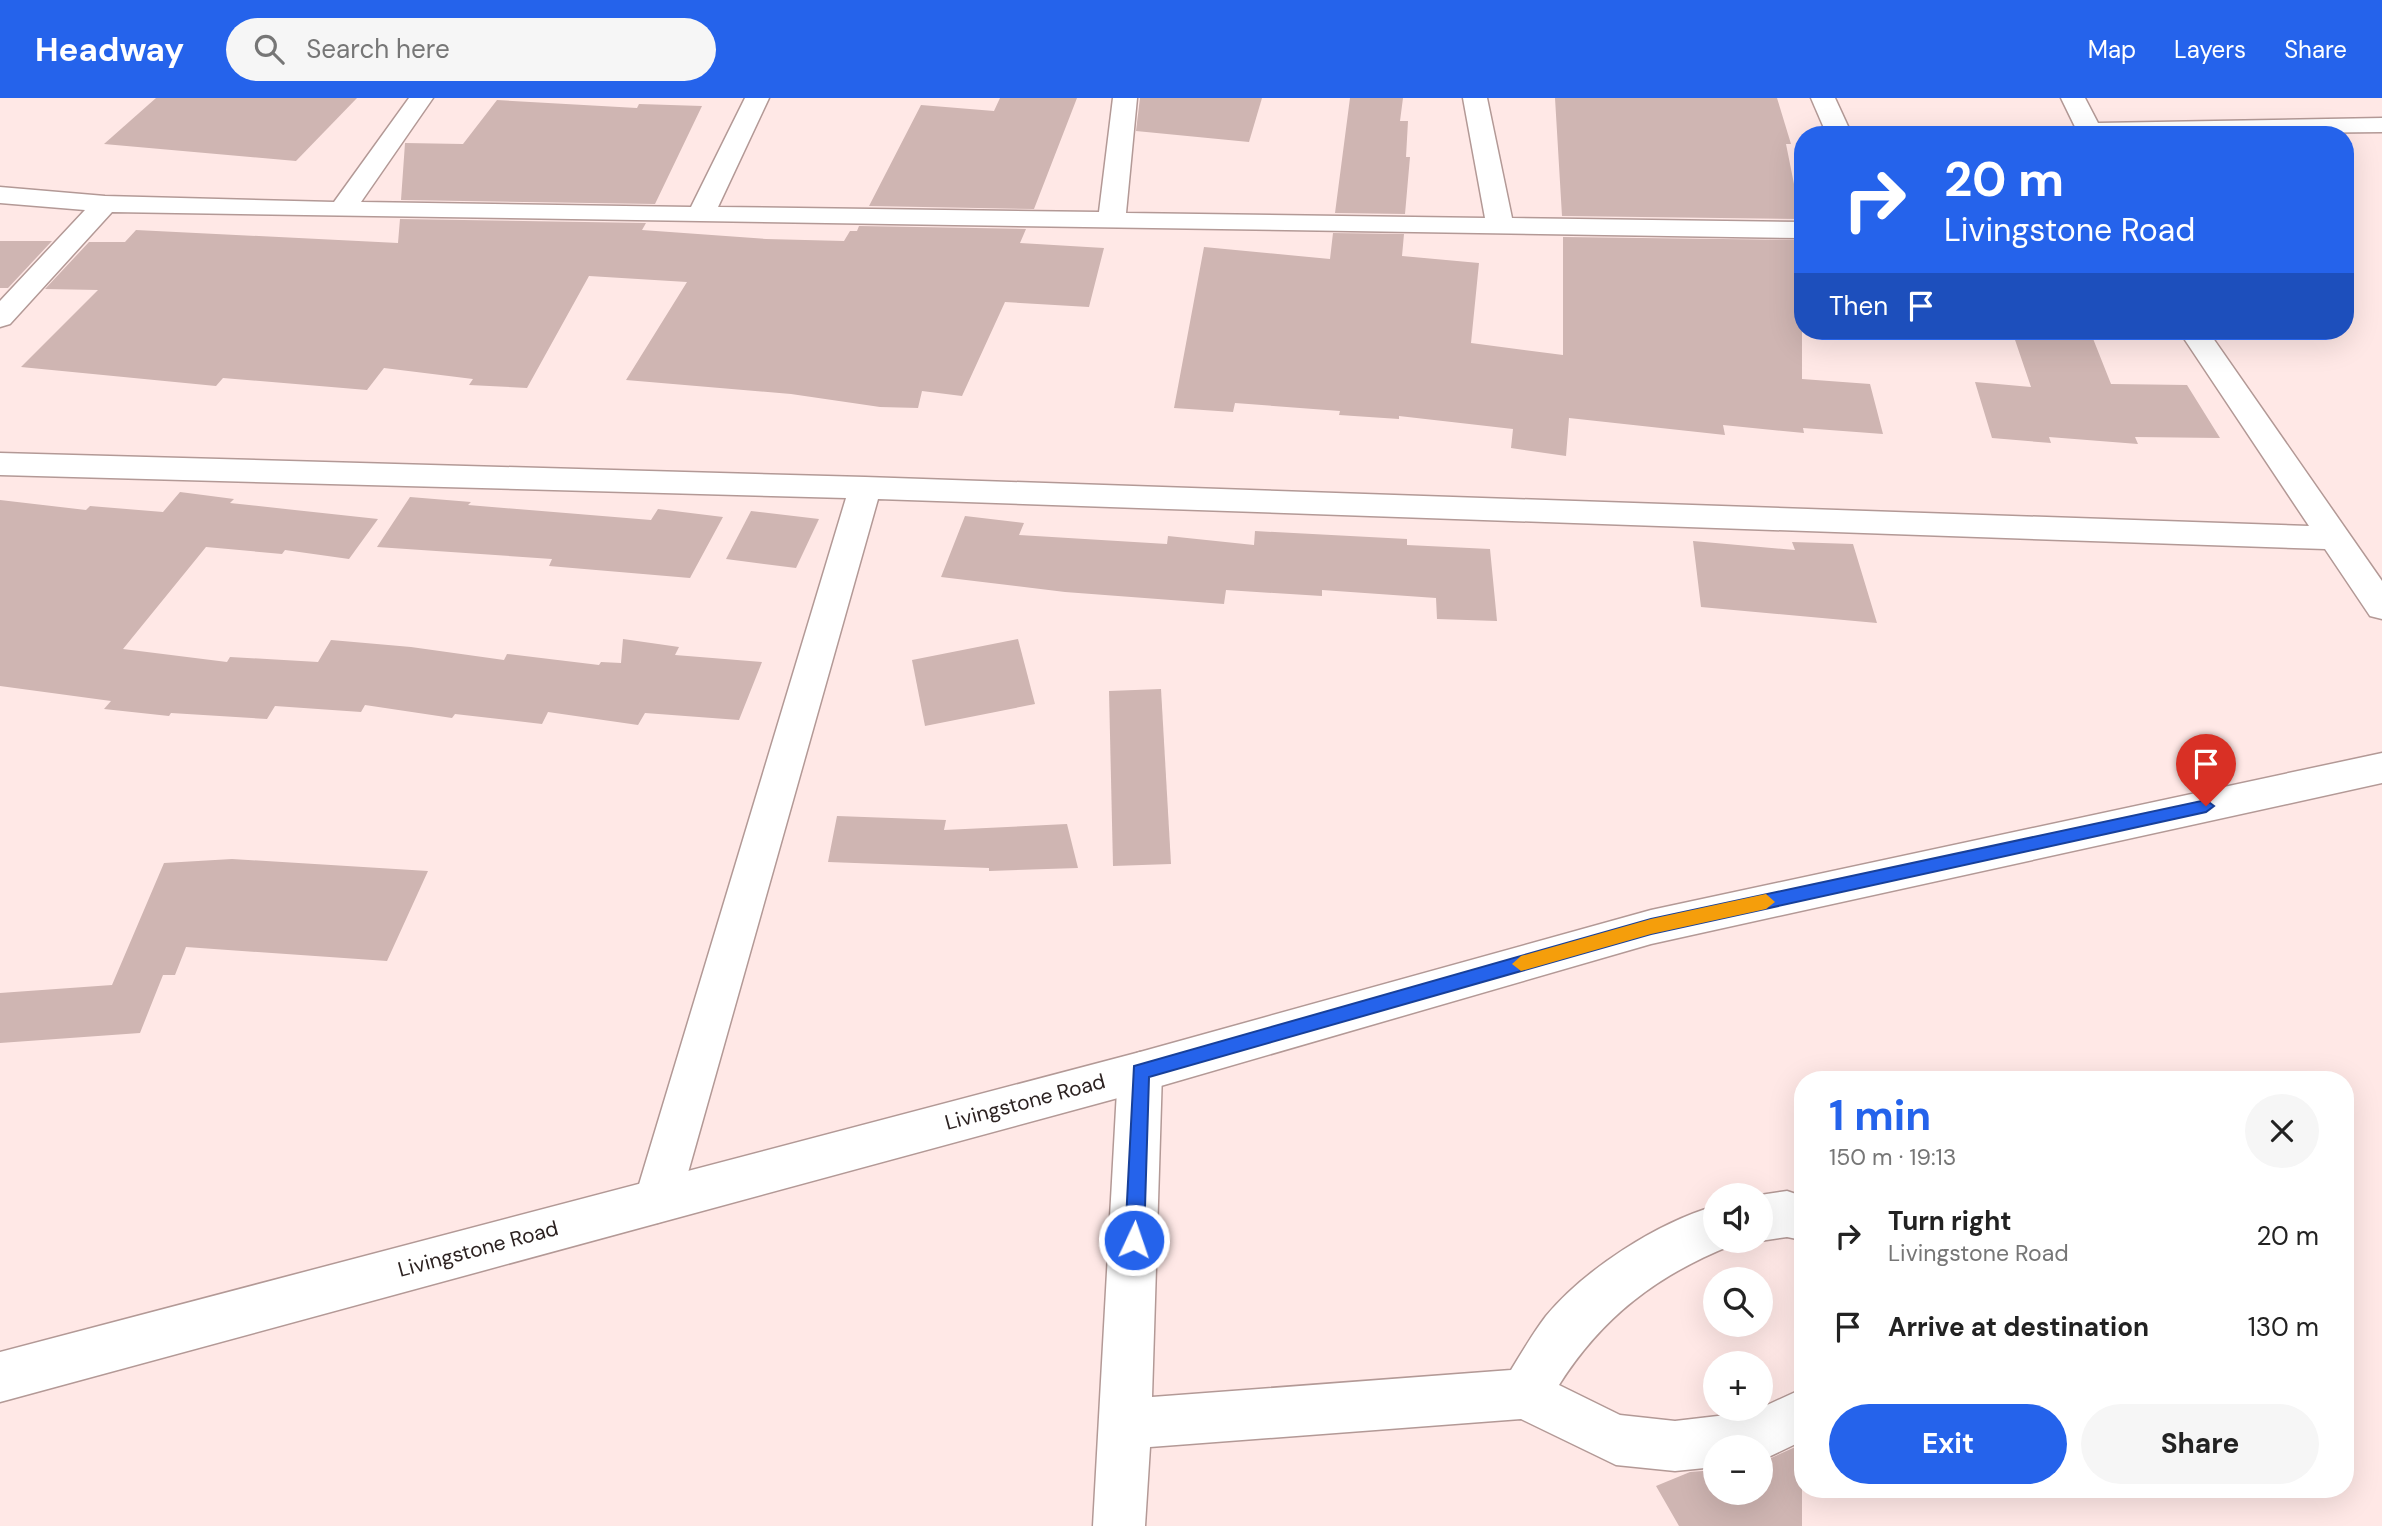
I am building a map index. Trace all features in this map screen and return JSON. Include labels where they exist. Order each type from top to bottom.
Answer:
[{"type":"main road","points":[[342,210],[421,98]]},
{"type":"main road","points":[[701,214],[757,98]]},
{"type":"main road","points":[[1112,220],[1125,98]]},
{"type":"main road","points":[[1475,98],[1500,225]]},
{"type":"main road","points":[[1823,98],[1836,126]]},
{"type":"main road","points":[[2073,98],[2088,126]]},
{"type":"main road","points":[[2346,126],[2382,125]]},
{"type":"main road","points":[[0,195],[105,204],[342,210],[1794,230]]},
{"type":"main road","points":[[0,318],[105,204]]},
{"type":"main road","points":[[2200,340],[2382,607]]},
{"type":"main road","points":[[0,464],[865,488],[2337,538]]},
{"type":"main road","points":[[657,1200],[865,488]]},
{"type":"main road","name":"Livingstone Road","points":[[0,1377],[1140,1072],[1651,927],[2382,768]]},
{"type":"main road","points":[[1119,1526],[1126,1424],[1140,1072]]},
{"type":"main road","points":[[1773,1216],[1794,1216]]},
{"type":"main road","points":[[1524,1394],[1563,1334],[1602,1293],[1703,1233]]},
{"type":"main road","points":[[1126,1424],[1524,1394],[1616,1440],[1675,1446],[1756,1437],[1794,1418]]},
{"type":"building","points":[[156,98],[357,98],[296,161],[104,144]]},
{"type":"building","points":[[1000,98],[1077,98],[1034,209],[869,206],[921,105],[994,111]]},
{"type":"building","points":[[1140,98],[1262,98],[1249,142],[1136,131]]},
{"type":"building","points":[[1350,98],[1403,98],[1400,121],[1408,121],[1406,157],[1410,157],[1405,214],[1335,213]]},
{"type":"building","points":[[1555,98],[1777,98],[1791,144],[1786,144],[1794,184],[1794,219],[1562,216]]},
{"type":"building","points":[[497,100],[637,108],[639,104],[702,106],[655,204],[401,200],[405,143],[463,144]]},
{"type":"building","points":[[400,219],[646,223],[642,230],[766,239],[844,241],[850,231],[857,231],[859,226],[1026,229],[1020,243],[1104,248],[1089,307],[1005,302],[962,396],[922,391],[918,408],[880,407],[791,394],[626,380],[687,282],[589,276],[527,388],[469,385],[473,379],[384,368],[367,390],[223,378],[216,386],[21,367],[98,290],[45,289],[89,242],[125,242],[136,230],[398,243]]},
{"type":"building","points":[[1333,233],[1404,234],[1402,256],[1479,263],[1471,343],[1563,355],[1563,237],[1794,240],[1794,340],[1802,340],[1802,379],[1870,384],[1883,434],[1803,428],[1804,433],[1723,425],[1725,435],[1569,418],[1566,456],[1511,448],[1513,429],[1399,416],[1399,419],[1339,415],[1340,411],[1235,403],[1233,412],[1174,408],[1204,247],[1330,259]]},
{"type":"building","points":[[0,241],[52,241],[8,288],[0,288]]},
{"type":"building","points":[[2015,340],[2094,340],[2111,384],[2187,385],[2220,438],[2135,437],[2138,444],[2049,437],[2051,443],[1992,438],[1975,382],[2031,387]]},
{"type":"building","points":[[180,492],[234,499],[230,503],[378,519],[349,559],[285,550],[282,554],[206,547],[123,649],[227,662],[230,657],[318,662],[331,640],[411,647],[504,660],[507,654],[599,665],[601,662],[621,663],[623,639],[679,647],[675,655],[762,662],[739,720],[645,713],[638,725],[548,712],[542,724],[455,714],[452,718],[365,705],[361,712],[275,706],[267,719],[171,713],[169,716],[104,709],[111,701],[0,686],[0,500],[86,510],[90,506],[163,512]]},
{"type":"building","points":[[410,497],[471,502],[468,505],[651,520],[658,509],[723,517],[690,578],[549,566],[552,559],[377,547]]},
{"type":"building","points":[[751,511],[819,519],[796,568],[726,559]]},
{"type":"building","points":[[965,516],[1024,523],[1019,535],[1167,544],[1168,536],[1254,545],[1255,531],[1407,539],[1407,545],[1490,549],[1497,621],[1437,619],[1436,598],[1322,590],[1322,596],[1226,590],[1224,604],[1065,592],[941,577]]},
{"type":"building","points":[[1693,541],[1795,550],[1792,542],[1853,544],[1877,623],[1701,607]]},
{"type":"building","points":[[1018,639],[1035,704],[925,726],[912,660]]},
{"type":"building","points":[[1161,689],[1171,864],[1113,866],[1109,691]]},
{"type":"building","points":[[837,816],[946,820],[944,830],[1067,824],[1078,868],[989,871],[989,868],[828,862]]},
{"type":"building","points":[[232,859],[428,871],[387,961],[186,947],[175,975],[163,975],[140,1033],[0,1043],[0,993],[112,985],[164,863]]},
{"type":"building","points":[[1794,1448],[1794,1498],[1802,1498],[1802,1526],[1679,1526],[1656,1486],[1690,1472],[1703,1471],[1703,1505],[1773,1505],[1773,1457]]},
{"type":"slow traffic","points":[[1521,964],[1651,927],[1766,902]]},
{"type":"route","points":[[1134,1240],[1140,1072],[1651,927],[2206,806]]}]
